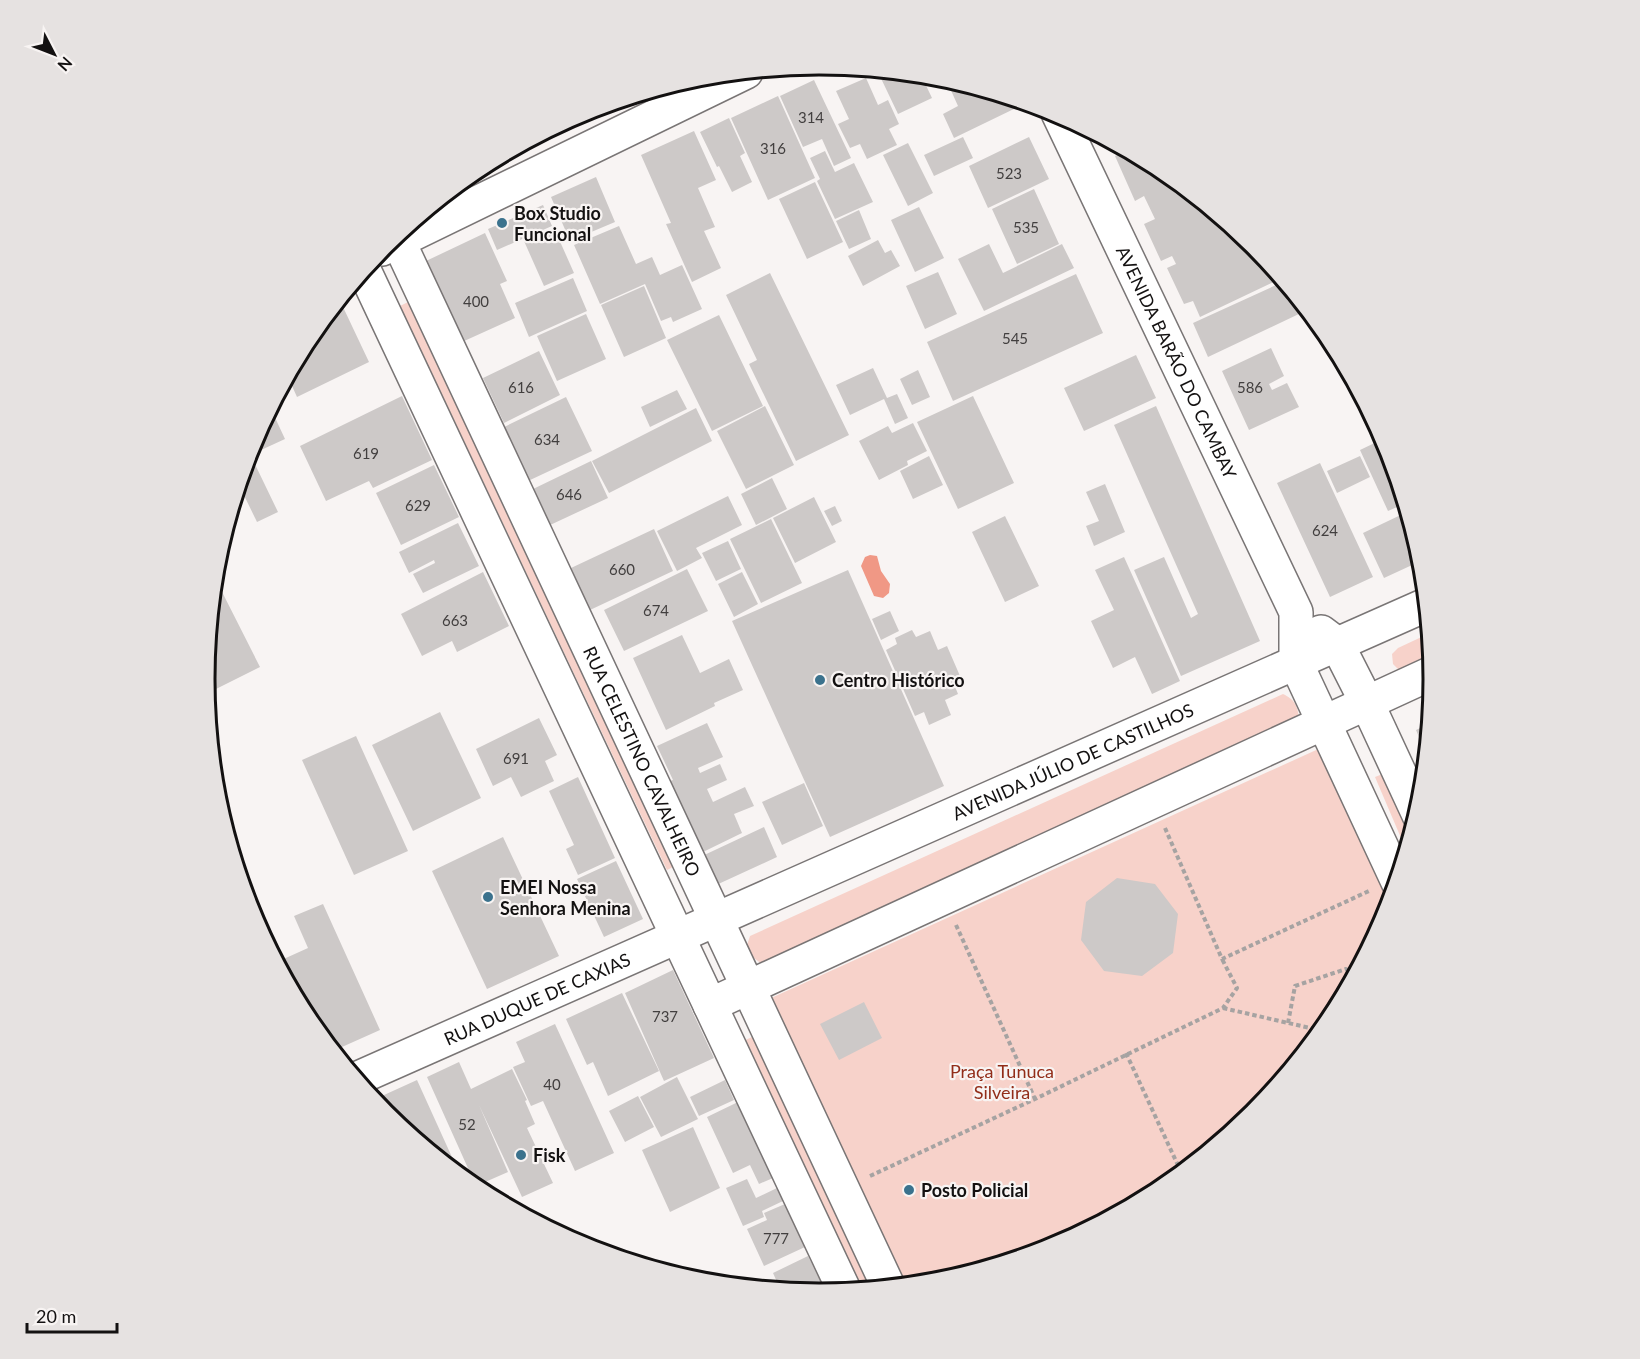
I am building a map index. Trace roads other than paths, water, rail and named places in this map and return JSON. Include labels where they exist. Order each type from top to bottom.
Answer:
[{"type":"street","points":[[415,231],[722,83]]},
{"type":"street","name":"AVENIDA BARÃO DO CAMBAY","points":[[1065,127],[1296,612],[1296,663],[1324,723],[1384,886]]},
{"type":"street","name":"RUA CELESTINO CAVALHEIRO","points":[[396,249],[718,919],[885,1280]]},
{"type":"street","points":[[368,279],[841,1283]]},
{"type":"street","name":"AVENIDA JÚLIO DE CASTILHOS","points":[[718,919],[1420,608]]},
{"type":"street","name":"AVENIDA BARÃO DO CAMBAY","points":[[1296,612],[1337,644],[1412,800]]},
{"type":"street","points":[[710,1005],[1424,677]]},
{"type":"street","name":"RUA DUQUE DE CAXIAS","points":[[364,1076],[718,919]]},
{"type":"place","name":"Box Studio Funcional","points":[[502,223]]},
{"type":"place","name":"Centro Histórico","points":[[820,680]]},
{"type":"place","name":"EMEI Nossa Senhora Menina","points":[[488,897]]},
{"type":"place","name":"Fisk","points":[[521,1155]]},
{"type":"place","name":"Posto Policial","points":[[909,1190]]},
{"type":"park label","name":"Praça Tunuca Silveira","points":[[1002,1081]]}]
